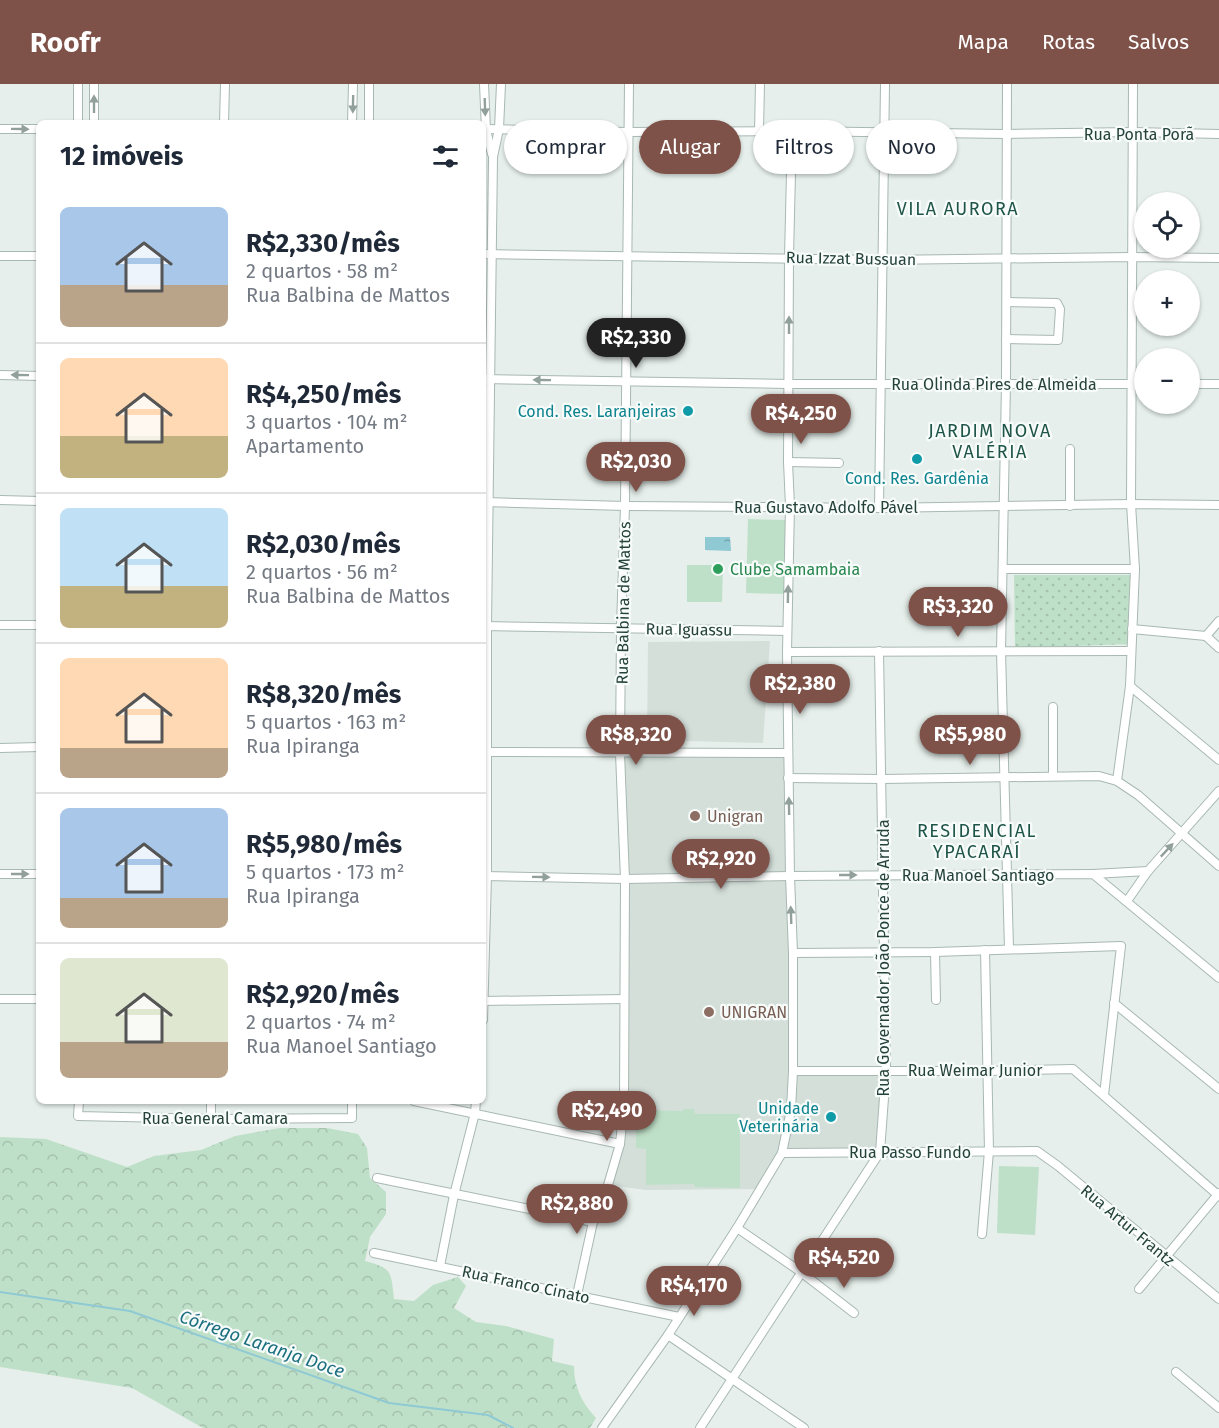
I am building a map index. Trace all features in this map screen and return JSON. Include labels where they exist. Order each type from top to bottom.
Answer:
[{"type":"street","points":[[78,84],[78,120]]},
{"type":"street","points":[[94,84],[94,120]]},
{"type":"street","points":[[224,120],[225,84]]},
{"type":"street","points":[[352,120],[353,84]]},
{"type":"street","points":[[369,84],[369,120]]},
{"type":"street","points":[[484,84],[484,120]]},
{"type":"street","points":[[486,502],[488,254],[493,157],[500,129],[501,84]]},
{"type":"street","name":"Rua Balbina de Mattos","points":[[627,132],[628,84]]},
{"type":"street","points":[[759,120],[760,84]]},
{"type":"street","points":[[884,120],[885,84]]},
{"type":"street","points":[[1007,84],[1005,506],[1001,651],[1009,949]]},
{"type":"street","points":[[1117,781],[1130,686],[1135,569],[1131,504],[1134,84]]},
{"type":"street","points":[[0,129],[36,129]]},
{"type":"street","name":"Rua Ponta Porã","points":[[486,129],[504,129]]},
{"type":"street","name":"Rua Ponta Porã","points":[[627,132],[753,131]]},
{"type":"street","name":"Rua Ponta Porã","points":[[957,133],[1219,134]]},
{"type":"street","points":[[486,135],[493,157]]},
{"type":"street","name":"Rua Balbina de Mattos","points":[[578,1295],[593,1222],[608,1185],[620,1144],[624,1103],[625,879],[620,753],[625,506],[627,174]]},
{"type":"street","points":[[602,1428],[668,1335],[782,1153],[791,1110],[793,954],[787,652],[791,174]]},
{"type":"street","points":[[879,508],[883,174]]},
{"type":"street","name":"Rua Izzat Bussuan","points":[[488,254],[881,260],[1131,256],[1219,258]]},
{"type":"street","points":[[0,256],[36,256]]},
{"type":"street","points":[[1006,339],[1058,340],[1060,309],[1057,303],[1007,302]]},
{"type":"street","points":[[0,375],[36,376]]},
{"type":"street","name":"Rua Olinda Pires de Almeida","points":[[486,379],[789,384],[1133,384]]},
{"type":"street","points":[[1200,384],[1219,384]]},
{"type":"street","points":[[1070,449],[1070,506]]},
{"type":"street","points":[[788,462],[839,463]]},
{"type":"street","points":[[0,500],[36,501]]},
{"type":"street","name":"Rua Gustavo Adolfo Pável","points":[[486,502],[625,506],[879,508],[1219,505]]},
{"type":"street","points":[[1003,569],[1135,569]]},
{"type":"street","points":[[1206,636],[1219,621]]},
{"type":"street","points":[[0,625],[36,625]]},
{"type":"street","name":"Rua Iguassu","points":[[486,626],[787,631]]},
{"type":"street","points":[[1132,629],[1206,636],[1219,648]]},
{"type":"street","name":"Rua Governador João Ponce de Arruda","points":[[700,1428],[880,1152],[886,1071],[879,651]]},
{"type":"street","points":[[787,652],[1131,651]]},
{"type":"street","points":[[1130,686],[1219,760]]},
{"type":"street","points":[[1053,707],[1053,776]]},
{"type":"street","points":[[0,747],[36,747]]},
{"type":"street","points":[[486,752],[788,753]]},
{"type":"street","points":[[788,778],[1099,776],[1117,781],[1138,795],[1219,866]]},
{"type":"street","points":[[1127,901],[1148,871],[1219,791]]},
{"type":"street","name":"Rua Manoel Santiago","points":[[486,876],[625,879],[1093,874],[1148,871]]},
{"type":"street","points":[[0,874],[36,874]]},
{"type":"street","points":[[1093,874],[1219,978]]},
{"type":"street","points":[[793,954],[1121,946],[1104,1095],[1219,1194],[1140,1289]]},
{"type":"street","points":[[982,1234],[988,1151],[985,950]]},
{"type":"street","points":[[935,952],[936,1000]]},
{"type":"street","points":[[0,999],[36,999]]},
{"type":"street","points":[[486,1001],[624,999]]},
{"type":"street","points":[[1114,1003],[1219,1089]]},
{"type":"street","name":"Rua Weimar Junior","points":[[793,1071],[1073,1070],[1104,1095]]},
{"type":"street","name":"Rua General Camara","points":[[78,1104],[78,1116],[211,1119],[352,1118],[352,1104]]},
{"type":"street","points":[[211,1104],[211,1119]]},
{"type":"street","points":[[429,1104],[620,1144]]},
{"type":"street","points":[[440,1266],[476,1104]]},
{"type":"street","name":"Rua Passo Fundo","points":[[782,1153],[1037,1151]]},
{"type":"street","name":"Rua Artur Frantz","points":[[1037,1151],[1219,1299]]},
{"type":"street","points":[[377,1178],[593,1222]]},
{"type":"street","points":[[737,1228],[801,1272],[854,1313]]},
{"type":"street","name":"Rua Franco Cinato","points":[[374,1253],[679,1317]]},
{"type":"street","points":[[668,1335],[804,1428]]},
{"type":"street","points":[[1176,1372],[1219,1408]]},
{"type":"shaded area","points":[[770,641],[763,743],[647,740],[648,642]]},
{"type":"shaded area","name":"UNIGRAN","points":[[620,753],[788,753],[793,1070],[886,1071],[880,1152],[782,1153],[760,1189],[646,1190],[608,1185],[624,1103]]},
{"type":"green space","points":[[748,519],[785,520],[785,594],[746,593]]},
{"type":"green space","points":[[687,565],[723,565],[722,602],[687,602]]},
{"type":"green space","points":[[1014,575],[1132,575],[1133,644],[1015,648]]},
{"type":"green space","points":[[683,1109],[694,1109],[695,1114],[740,1114],[740,1188],[695,1187],[694,1184],[646,1185],[646,1149],[636,1148],[636,1110],[683,1111]]},
{"type":"green space","points":[[280,1128],[327,1128],[358,1134],[367,1148],[370,1178],[386,1192],[386,1214],[370,1237],[365,1261],[380,1266],[388,1272],[391,1277],[394,1299],[414,1301],[433,1285],[458,1277],[466,1286],[454,1308],[476,1322],[506,1326],[554,1339],[552,1361],[574,1366],[575,1381],[580,1394],[596,1418],[590,1428],[203,1428],[132,1388],[0,1367],[0,1137],[46,1139],[127,1167],[154,1156],[201,1150],[235,1136]]},
{"type":"green space","points":[[999,1166],[1039,1167],[1035,1235],[997,1233]]},
{"type":"water","points":[[705,537],[730,537],[731,551],[705,550]]},
{"type":"waterway","name":"Córrego Laranja Doce","points":[[0,1292],[130,1311],[389,1403],[488,1415],[513,1428]]},
{"type":"place","name":"Cond. Res. Laranjeiras","points":[[688,411]]},
{"type":"place","name":"Cond. Res. Gardênia","points":[[917,459]]},
{"type":"place","name":"Clube Samambaia","points":[[718,569]]},
{"type":"place","name":"Unigran","points":[[695,816]]},
{"type":"place","name":"UNIGRAN","points":[[709,1012]]},
{"type":"place","name":"Unidade Veterinária","points":[[831,1117]]},
{"type":"district","name":"VILA AURORA","points":[[958,209]]},
{"type":"district","name":"JARDIM NOVA VALÉRIA","points":[[990,441]]},
{"type":"district","name":"RESIDENCIAL YPACARAÍ","points":[[977,841]]}]
